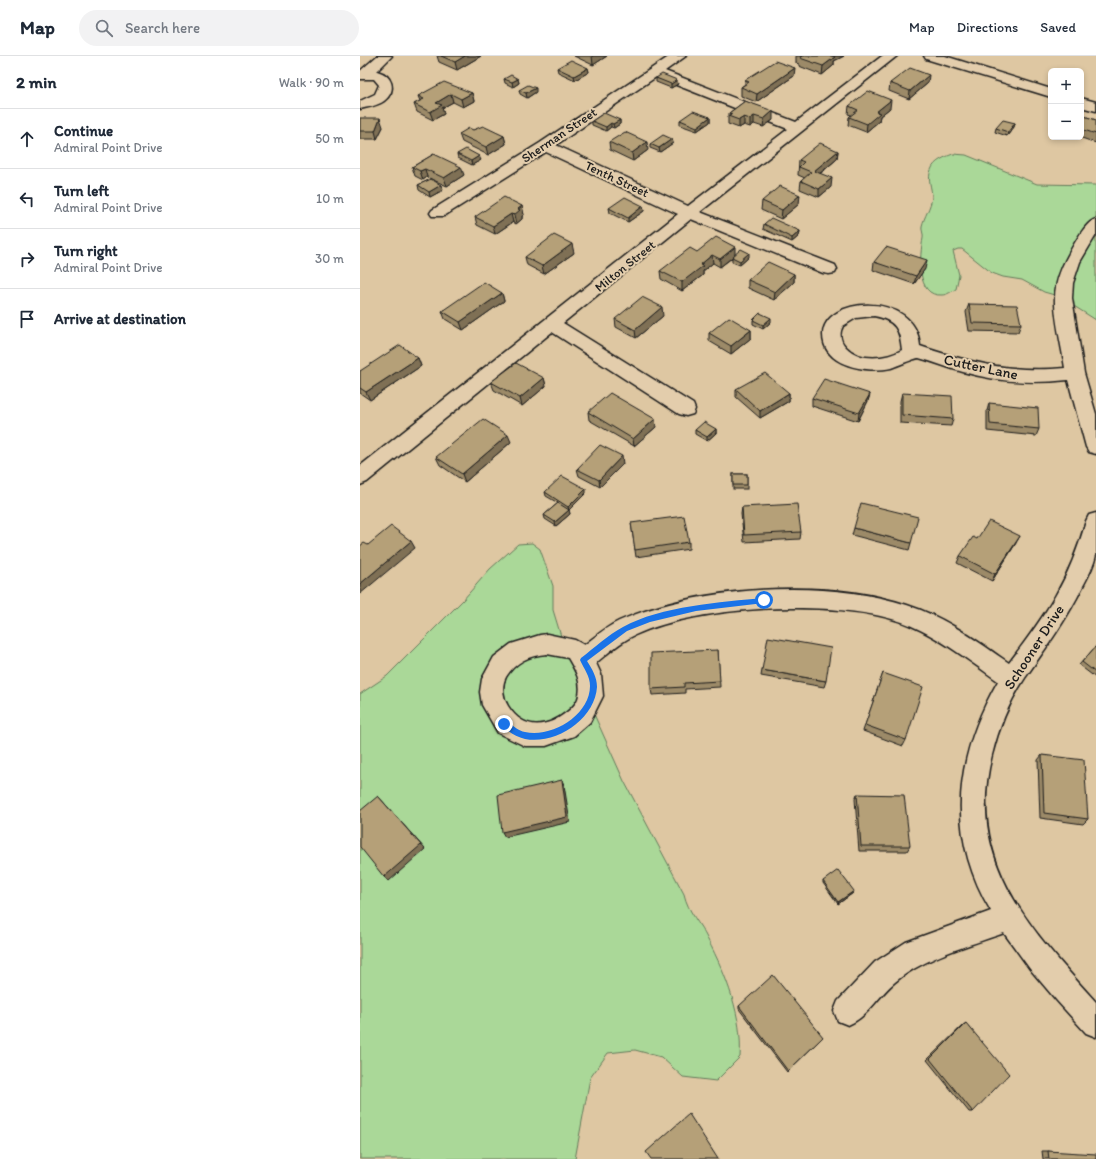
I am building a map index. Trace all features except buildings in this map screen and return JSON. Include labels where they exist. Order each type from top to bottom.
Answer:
[{"type":"street","points":[[364,74],[385,56]]},
{"type":"street","name":"Sherman Street","points":[[438,213],[545,146],[679,56]]},
{"type":"street","name":"Milton Street","points":[[360,477],[689,213],[890,56]]},
{"type":"street","points":[[932,56],[1048,92]]},
{"type":"street","points":[[655,72],[798,128]]},
{"type":"street","points":[[360,105],[376,100],[384,94],[386,89],[384,80],[364,74]]},
{"type":"street","points":[[1084,103],[1096,107]]},
{"type":"street","name":"Tenth Street","points":[[545,146],[689,213],[829,269]]},
{"type":"street","points":[[1096,224],[1072,262],[1064,290],[1064,309],[1075,373],[1096,447]]},
{"type":"street","points":[[552,324],[686,409]]},
{"type":"street","name":"Cutter Lane","points":[[911,349],[971,368],[1003,374],[1038,376],[1075,373]]},
{"type":"street","name":"Schooner Drive","points":[[1096,521],[1091,545],[1075,582],[1042,639],[1012,678],[990,722],[981,746],[972,789],[971,812],[978,850],[984,869],[993,889],[1010,917],[1044,965],[1096,1023]]},
{"type":"street","points":[[583,660],[625,629],[662,616],[696,608],[730,603],[821,599],[868,604],[906,614],[942,631],[1012,678]]},
{"type":"street","points":[[536,645],[558,645],[575,650],[583,660],[591,672],[593,686],[590,702],[578,719],[559,731],[537,736],[526,736],[516,733],[504,724],[495,709],[492,700],[492,685],[498,669],[514,654],[526,647],[536,645]]},
{"type":"street","points":[[848,1011],[885,972],[916,952],[1010,917]]},
{"type":"green space","points":[[953,154],[966,155],[1037,184],[1096,185],[1096,320],[1058,296],[1044,292],[1022,280],[1003,277],[992,273],[962,249],[953,251],[959,275],[956,289],[948,294],[942,295],[933,294],[927,289],[921,274],[921,254],[923,236],[922,226],[932,197],[930,173],[932,167],[937,162]]},
{"type":"green space","points":[[532,543],[540,549],[553,586],[553,610],[567,656],[585,685],[593,712],[624,781],[721,967],[736,1012],[739,1027],[740,1057],[716,1081],[683,1077],[661,1057],[635,1050],[608,1053],[590,1078],[575,1159],[360,1159],[360,694],[387,676],[463,600],[490,569],[518,544]]},
{"type":"route","points":[[504,724],[516,733],[526,736],[537,736],[548,735],[559,731],[578,719],[590,702],[593,686],[591,672],[583,660],[610,638],[625,629],[649,620],[696,608],[764,600]]}]
